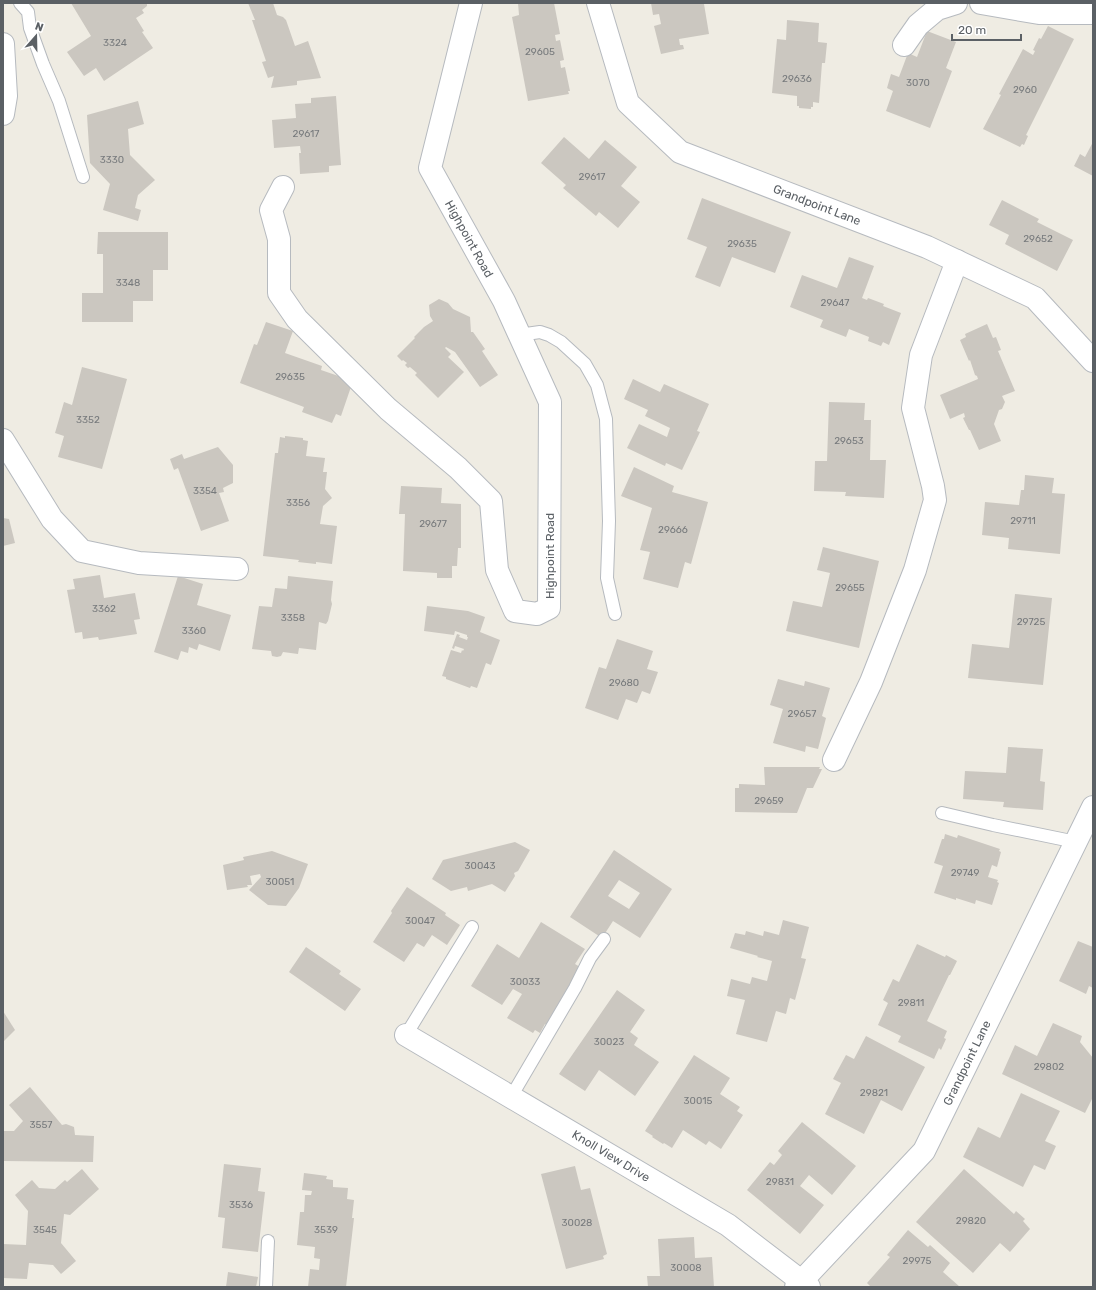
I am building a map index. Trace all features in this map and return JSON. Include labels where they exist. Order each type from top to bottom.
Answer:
[{"type":"street","name":"Highpoint Road","points":[[283,186],[270,210],[279,239],[279,293],[297,318],[388,409],[458,468],[491,501],[497,570],[515,611],[537,614],[549,608],[550,402],[504,301],[430,168],[470,3]]},
{"type":"street","name":"Grandpoint Lane","points":[[598,3],[628,103],[680,152],[927,247],[1035,298],[1093,361]]},
{"type":"street","points":[[904,45],[918,25],[937,9],[956,3]]},
{"type":"street","points":[[980,3],[1039,13],[1093,13]]},
{"type":"street","points":[[3,44],[6,96],[3,114]]},
{"type":"street","points":[[834,760],[871,682],[915,570],[935,500],[934,486],[913,408],[921,355],[957,261]]},
{"type":"street","points":[[3,440],[52,519],[82,551],[139,563],[238,569]]},
{"type":"street","name":"Grandpoint Lane","points":[[803,1285],[924,1151],[1093,807]]},
{"type":"street","name":"Knoll View Drive","points":[[406,1034],[728,1225],[803,1285]]},
{"type":"lane","points":[[20,3],[28,12],[30,28],[43,64],[59,101],[83,177]]},
{"type":"lane","points":[[519,335],[540,332],[561,342],[585,364],[597,385],[606,419],[609,521],[607,578],[615,614]]},
{"type":"lane","points":[[942,813],[1076,842]]},
{"type":"lane","points":[[406,1034],[472,928]]},
{"type":"lane","points":[[511,1097],[575,988],[590,958],[604,939]]},
{"type":"lane","points":[[266,1287],[268,1241]]},
{"type":"building","points":[[71,3],[147,3],[147,6],[142,10],[144,13],[136,18],[144,31],[142,32],[153,48],[104,81],[96,68],[84,76],[67,52],[91,36]]},
{"type":"building","points":[[248,3],[273,3],[277,15],[286,20],[295,46],[308,41],[321,78],[297,81],[297,85],[271,88],[274,76],[268,78],[262,62],[266,61],[252,20],[255,20]]},
{"type":"building","points":[[518,3],[554,3],[560,34],[555,35],[556,41],[560,40],[564,60],[560,61],[561,68],[565,67],[570,91],[568,91],[569,94],[528,101],[512,17],[519,15]]},
{"type":"building","points":[[651,3],[705,3],[709,34],[679,39],[680,45],[683,45],[684,49],[661,54],[654,26],[661,24],[659,14],[653,15]]},
{"type":"building","points":[[787,20],[819,23],[818,42],[827,43],[825,63],[822,63],[819,103],[813,102],[813,107],[811,107],[811,109],[799,108],[799,106],[797,106],[797,96],[772,93],[777,39],[786,40]]},
{"type":"building","points":[[1048,26],[1074,39],[1026,135],[1028,136],[1024,145],[1022,144],[1020,147],[983,129],[1001,95],[999,94],[1023,49],[1033,55],[1035,51],[1033,50],[1039,38],[1041,39]]},
{"type":"building","points":[[927,31],[956,42],[946,68],[952,71],[930,128],[886,111],[893,91],[887,88],[891,74],[899,77],[908,53],[917,57]]},
{"type":"building","points":[[336,96],[341,165],[329,166],[329,172],[300,174],[300,146],[274,148],[272,120],[296,118],[295,104],[311,103],[311,98]]},
{"type":"building","points":[[138,101],[144,124],[128,129],[130,155],[155,180],[138,195],[135,208],[141,210],[138,221],[103,210],[110,184],[90,163],[87,115]]},
{"type":"building","points":[[564,137],[589,159],[605,140],[637,167],[621,186],[640,202],[618,228],[599,212],[596,216],[563,188],[566,185],[541,163]]},
{"type":"building","points":[[1093,142],[1093,176],[1074,166],[1080,154],[1085,157]]},
{"type":"building","points":[[702,198],[791,232],[775,273],[732,257],[720,287],[695,277],[707,247],[687,239]]},
{"type":"building","points":[[1002,200],[1039,219],[1037,222],[1073,240],[1057,271],[1005,244],[1009,235],[989,225]]},
{"type":"building","points":[[98,232],[168,232],[168,270],[153,270],[153,301],[133,301],[133,322],[82,322],[82,293],[103,293],[103,254],[97,254]]},
{"type":"building","points":[[849,257],[874,266],[862,298],[867,300],[868,298],[884,304],[883,306],[901,313],[889,345],[883,342],[881,346],[868,341],[869,337],[849,329],[846,337],[820,327],[823,320],[790,307],[802,275],[837,288]]},
{"type":"building","points":[[439,299],[448,303],[453,309],[470,317],[471,332],[473,332],[485,349],[482,351],[498,375],[480,387],[455,352],[446,347],[445,348],[451,354],[448,357],[464,372],[438,398],[415,375],[417,373],[410,367],[408,368],[405,365],[407,363],[403,360],[402,361],[397,356],[424,327],[433,321],[430,316],[429,305]]},
{"type":"building","points":[[266,322],[293,331],[285,353],[322,366],[321,370],[353,381],[341,416],[336,414],[332,423],[302,412],[304,407],[240,383],[254,344],[257,345]]},
{"type":"building","points":[[987,324],[993,338],[996,337],[1001,350],[998,351],[1015,391],[1002,396],[1005,402],[1002,409],[999,410],[994,424],[1001,441],[979,450],[963,418],[965,417],[964,413],[950,419],[940,395],[978,379],[960,340],[966,337],[965,334]]},
{"type":"building","points":[[82,367],[127,379],[102,469],[58,457],[64,436],[55,433],[64,402],[72,405]]},
{"type":"building","points":[[633,379],[660,392],[664,384],[709,404],[697,431],[700,432],[682,470],[666,463],[665,466],[627,448],[639,424],[667,437],[670,428],[645,416],[648,410],[624,399]]},
{"type":"building","points":[[829,402],[865,403],[864,420],[871,420],[870,460],[886,460],[884,498],[845,496],[846,492],[814,491],[815,461],[827,461]]},
{"type":"building","points":[[285,436],[303,438],[303,440],[308,441],[306,456],[325,458],[323,472],[327,472],[325,489],[332,498],[323,506],[320,524],[337,526],[332,564],[298,562],[299,560],[263,556],[275,453],[278,453],[280,437],[285,438]]},
{"type":"building","points":[[218,447],[233,465],[233,483],[223,488],[224,492],[219,493],[229,521],[201,531],[178,468],[174,470],[170,459],[182,454],[184,459]]},
{"type":"building","points":[[634,467],[674,486],[672,492],[708,502],[691,564],[685,562],[678,588],[643,579],[650,552],[640,550],[652,508],[621,496]]},
{"type":"building","points":[[1025,475],[1054,478],[1052,493],[1065,494],[1060,554],[1008,549],[1009,538],[982,535],[985,502],[1019,505],[1021,490],[1024,490]]},
{"type":"building","points":[[401,486],[442,488],[441,503],[461,504],[461,548],[458,548],[457,566],[452,566],[452,578],[437,578],[437,573],[403,571],[405,514],[399,514]]},
{"type":"building","points":[[3,518],[9,519],[15,543],[3,546]]},
{"type":"building","points":[[823,547],[879,561],[859,648],[786,631],[793,601],[822,607],[830,573],[817,570]]},
{"type":"building","points":[[100,575],[104,598],[135,593],[140,619],[134,620],[137,634],[99,640],[98,637],[83,639],[82,632],[75,633],[67,590],[75,589],[73,579]]},
{"type":"building","points":[[178,576],[203,584],[197,605],[231,615],[220,651],[199,644],[197,650],[189,647],[188,653],[181,651],[178,660],[154,652]]},
{"type":"building","points":[[288,576],[333,581],[332,604],[326,624],[319,622],[316,650],[299,648],[298,654],[283,652],[281,656],[277,657],[272,656],[271,651],[252,649],[259,606],[272,607],[275,588],[287,589]]},
{"type":"building","points":[[1015,594],[1052,598],[1043,685],[968,678],[972,644],[1009,648]]},
{"type":"building","points":[[427,606],[468,611],[485,617],[480,632],[500,640],[491,665],[486,663],[477,688],[471,686],[470,688],[442,676],[451,650],[461,653],[464,649],[455,646],[454,649],[452,648],[457,634],[460,635],[459,637],[467,640],[468,637],[467,635],[455,631],[454,635],[424,631]]},
{"type":"building","points":[[617,639],[653,651],[647,669],[658,672],[650,694],[642,691],[637,703],[626,699],[618,720],[585,708],[599,667],[606,669]]},
{"type":"building","points":[[778,679],[804,686],[805,681],[830,688],[822,716],[826,718],[818,749],[806,746],[805,752],[773,743],[783,709],[770,705]]},
{"type":"building","points":[[1008,747],[1043,749],[1040,781],[1045,782],[1043,810],[1003,807],[1004,802],[963,799],[965,771],[1006,773]]},
{"type":"building","points":[[764,767],[820,767],[819,769],[822,769],[813,788],[807,788],[797,813],[735,812],[735,788],[739,788],[739,784],[765,785]]},
{"type":"building","points":[[945,834],[957,838],[958,835],[1000,849],[999,851],[1001,852],[997,867],[992,865],[988,877],[998,880],[997,882],[999,883],[992,905],[976,900],[975,904],[934,893],[943,866],[934,863]]},
{"type":"building","points":[[515,842],[530,850],[518,871],[514,873],[515,876],[505,892],[492,884],[468,891],[467,887],[451,891],[432,879],[443,860]]},
{"type":"building","points":[[614,850],[672,889],[640,938],[613,921],[602,938],[570,917]],"holes":[[[619,880],[640,893],[629,909],[608,896]]]},
{"type":"building","points":[[272,851],[308,864],[299,888],[286,906],[268,905],[249,890],[261,877],[260,874],[250,876],[252,885],[247,885],[248,887],[227,890],[223,865],[244,860],[243,857]]},
{"type":"building","points":[[407,887],[446,913],[445,915],[460,925],[447,945],[432,935],[424,947],[417,943],[404,962],[373,942]]},
{"type":"building","points":[[783,920],[809,927],[801,958],[806,959],[795,1000],[790,998],[786,1014],[776,1011],[767,1042],[736,1034],[745,1000],[727,996],[731,979],[750,984],[752,977],[767,981],[772,961],[730,948],[735,933],[745,935],[746,931],[763,936],[764,931],[779,935]]},
{"type":"building","points":[[541,922],[585,949],[575,964],[580,967],[548,1026],[545,1024],[540,1033],[535,1030],[533,1033],[507,1018],[522,994],[513,989],[502,1005],[471,986],[497,944],[519,958]]},
{"type":"building","points":[[1078,941],[1093,947],[1093,988],[1089,986],[1086,994],[1059,981]]},
{"type":"building","points":[[917,944],[945,957],[946,955],[957,961],[927,1021],[947,1031],[944,1038],[946,1039],[941,1050],[939,1048],[934,1059],[898,1042],[901,1036],[878,1025],[888,1003],[883,1000],[893,979],[899,982]]},
{"type":"building","points":[[306,947],[341,971],[339,974],[361,989],[345,1011],[289,972]]},
{"type":"building","points":[[617,990],[645,1010],[630,1032],[638,1038],[634,1045],[659,1062],[635,1096],[599,1070],[585,1091],[559,1074]]},
{"type":"building","points":[[3,1011],[15,1030],[3,1042]]},
{"type":"building","points":[[1053,1023],[1082,1036],[1080,1042],[1093,1058],[1093,1097],[1085,1113],[1002,1074],[1015,1045],[1037,1056]]},
{"type":"building","points":[[866,1036],[925,1067],[902,1111],[881,1100],[864,1134],[825,1114],[841,1083],[833,1079],[846,1055],[854,1059]]},
{"type":"building","points":[[694,1055],[730,1078],[720,1094],[740,1107],[737,1111],[743,1115],[721,1149],[709,1141],[706,1145],[683,1130],[672,1148],[664,1143],[663,1144],[645,1131]]},
{"type":"building","points":[[30,1087],[62,1125],[66,1124],[74,1127],[75,1135],[94,1136],[93,1162],[3,1161],[3,1131],[14,1131],[23,1121],[9,1105]]},
{"type":"building","points":[[1021,1093],[1060,1111],[1045,1141],[1056,1146],[1045,1170],[1034,1165],[1023,1187],[963,1157],[978,1127],[1000,1138]]},
{"type":"building","points":[[802,1122],[856,1166],[832,1195],[809,1175],[800,1186],[824,1205],[800,1234],[747,1190],[770,1162],[774,1165],[782,1155],[778,1151]]},
{"type":"building","points":[[224,1164],[261,1168],[258,1191],[265,1192],[258,1252],[222,1248],[225,1218],[218,1217]]},
{"type":"building","points":[[575,1166],[581,1190],[590,1188],[607,1254],[603,1256],[604,1259],[566,1269],[541,1174]]},
{"type":"building","points":[[82,1169],[99,1189],[70,1215],[64,1214],[61,1243],[76,1261],[61,1274],[53,1265],[29,1263],[27,1279],[3,1278],[3,1244],[26,1245],[28,1211],[15,1195],[32,1180],[39,1188],[55,1189],[65,1180],[67,1182]]},
{"type":"building","points":[[964,1169],[1014,1214],[1016,1211],[1025,1219],[1023,1221],[1030,1229],[1010,1252],[1000,1243],[973,1273],[916,1222]]},
{"type":"building","points":[[304,1173],[327,1176],[326,1179],[333,1180],[333,1187],[348,1188],[347,1199],[354,1200],[352,1218],[354,1218],[346,1287],[308,1287],[310,1269],[319,1270],[320,1259],[314,1258],[315,1247],[297,1245],[300,1212],[304,1212],[305,1195],[311,1195],[312,1191],[302,1190]]},
{"type":"building","points":[[908,1230],[928,1247],[930,1245],[950,1263],[943,1272],[960,1287],[871,1287],[867,1283],[890,1257],[887,1255]]},
{"type":"building","points":[[694,1237],[695,1258],[712,1257],[714,1287],[648,1287],[647,1276],[660,1276],[658,1239]]},
{"type":"building","points":[[228,1272],[258,1277],[256,1287],[226,1287]]}]
